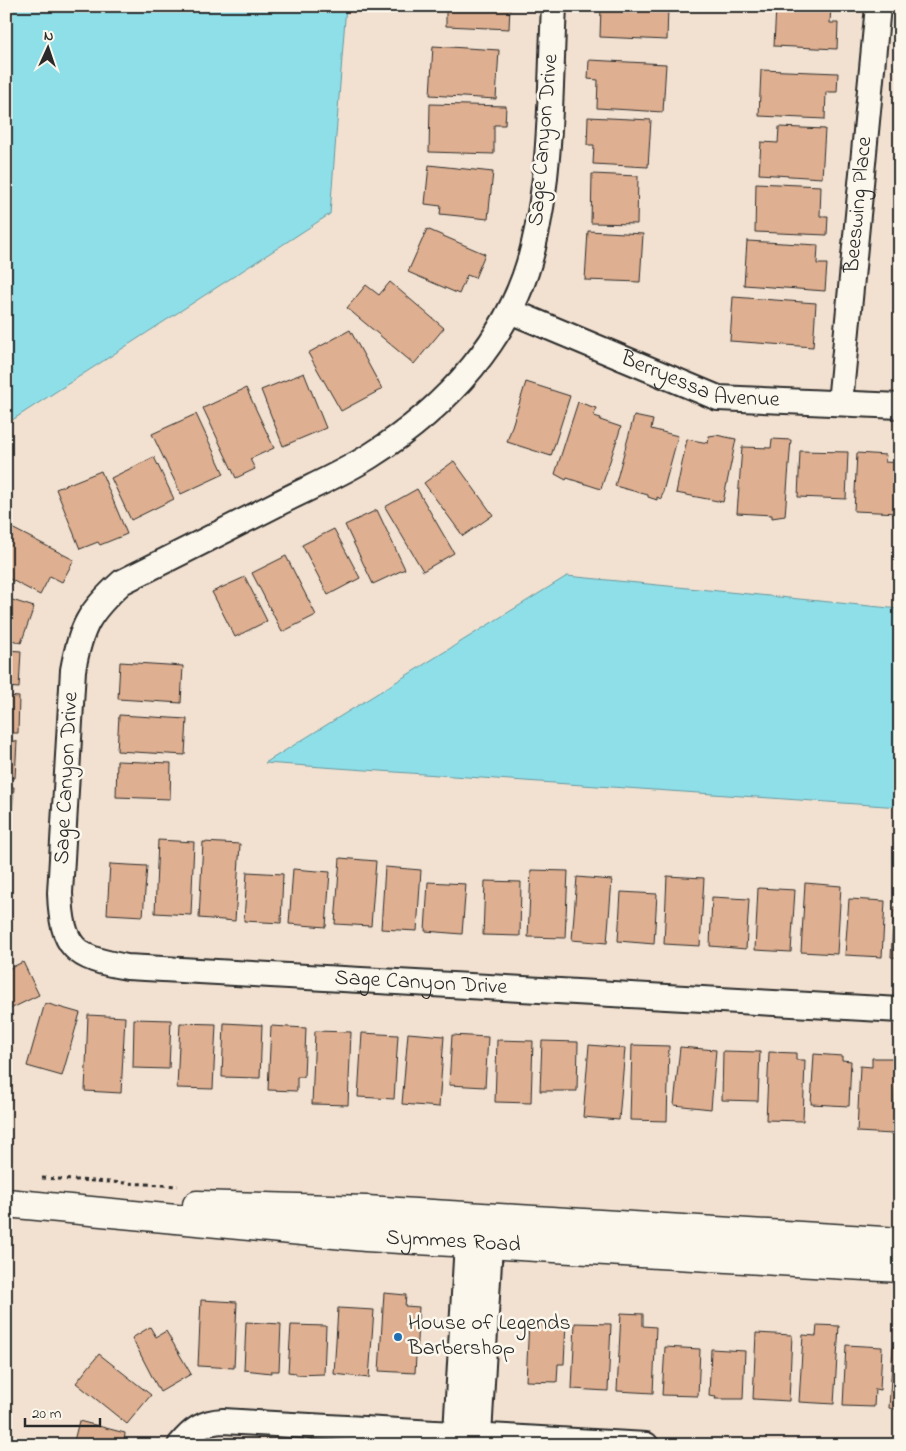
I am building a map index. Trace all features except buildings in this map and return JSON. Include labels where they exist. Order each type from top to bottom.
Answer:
[{"type":"street","name":"Sage Canyon Drive","points":[[554,6],[541,210],[533,250],[510,311],[484,353],[455,387],[430,412],[398,438],[369,457],[122,582],[103,599],[88,618],[78,643],[73,670],[60,893],[61,922],[70,943],[84,956],[102,963],[127,966],[900,1010]]},
{"type":"street","name":"Beeswing Place","points":[[840,403],[878,6]]},
{"type":"street","name":"Berryessa Avenue","points":[[510,311],[718,398],[900,406]]},
{"type":"street","name":"Symmes Road","points":[[6,1202],[366,1210],[900,1242]]},
{"type":"street","name":"Symmes Road","points":[[6,1202],[346,1235],[900,1268]]},
{"type":"street","points":[[479,1435],[480,1217]]},
{"type":"street","points":[[456,1433],[479,1243]]},
{"type":"street","points":[[180,1445],[189,1434],[201,1425],[223,1420],[646,1445]]},
{"type":"water","points":[[6,6],[346,6],[330,214],[6,424]]},
{"type":"water","points":[[567,576],[900,609],[900,807],[265,763]]},
{"type":"place","name":"House of Legends Barbershop","points":[[398,1337]]}]
